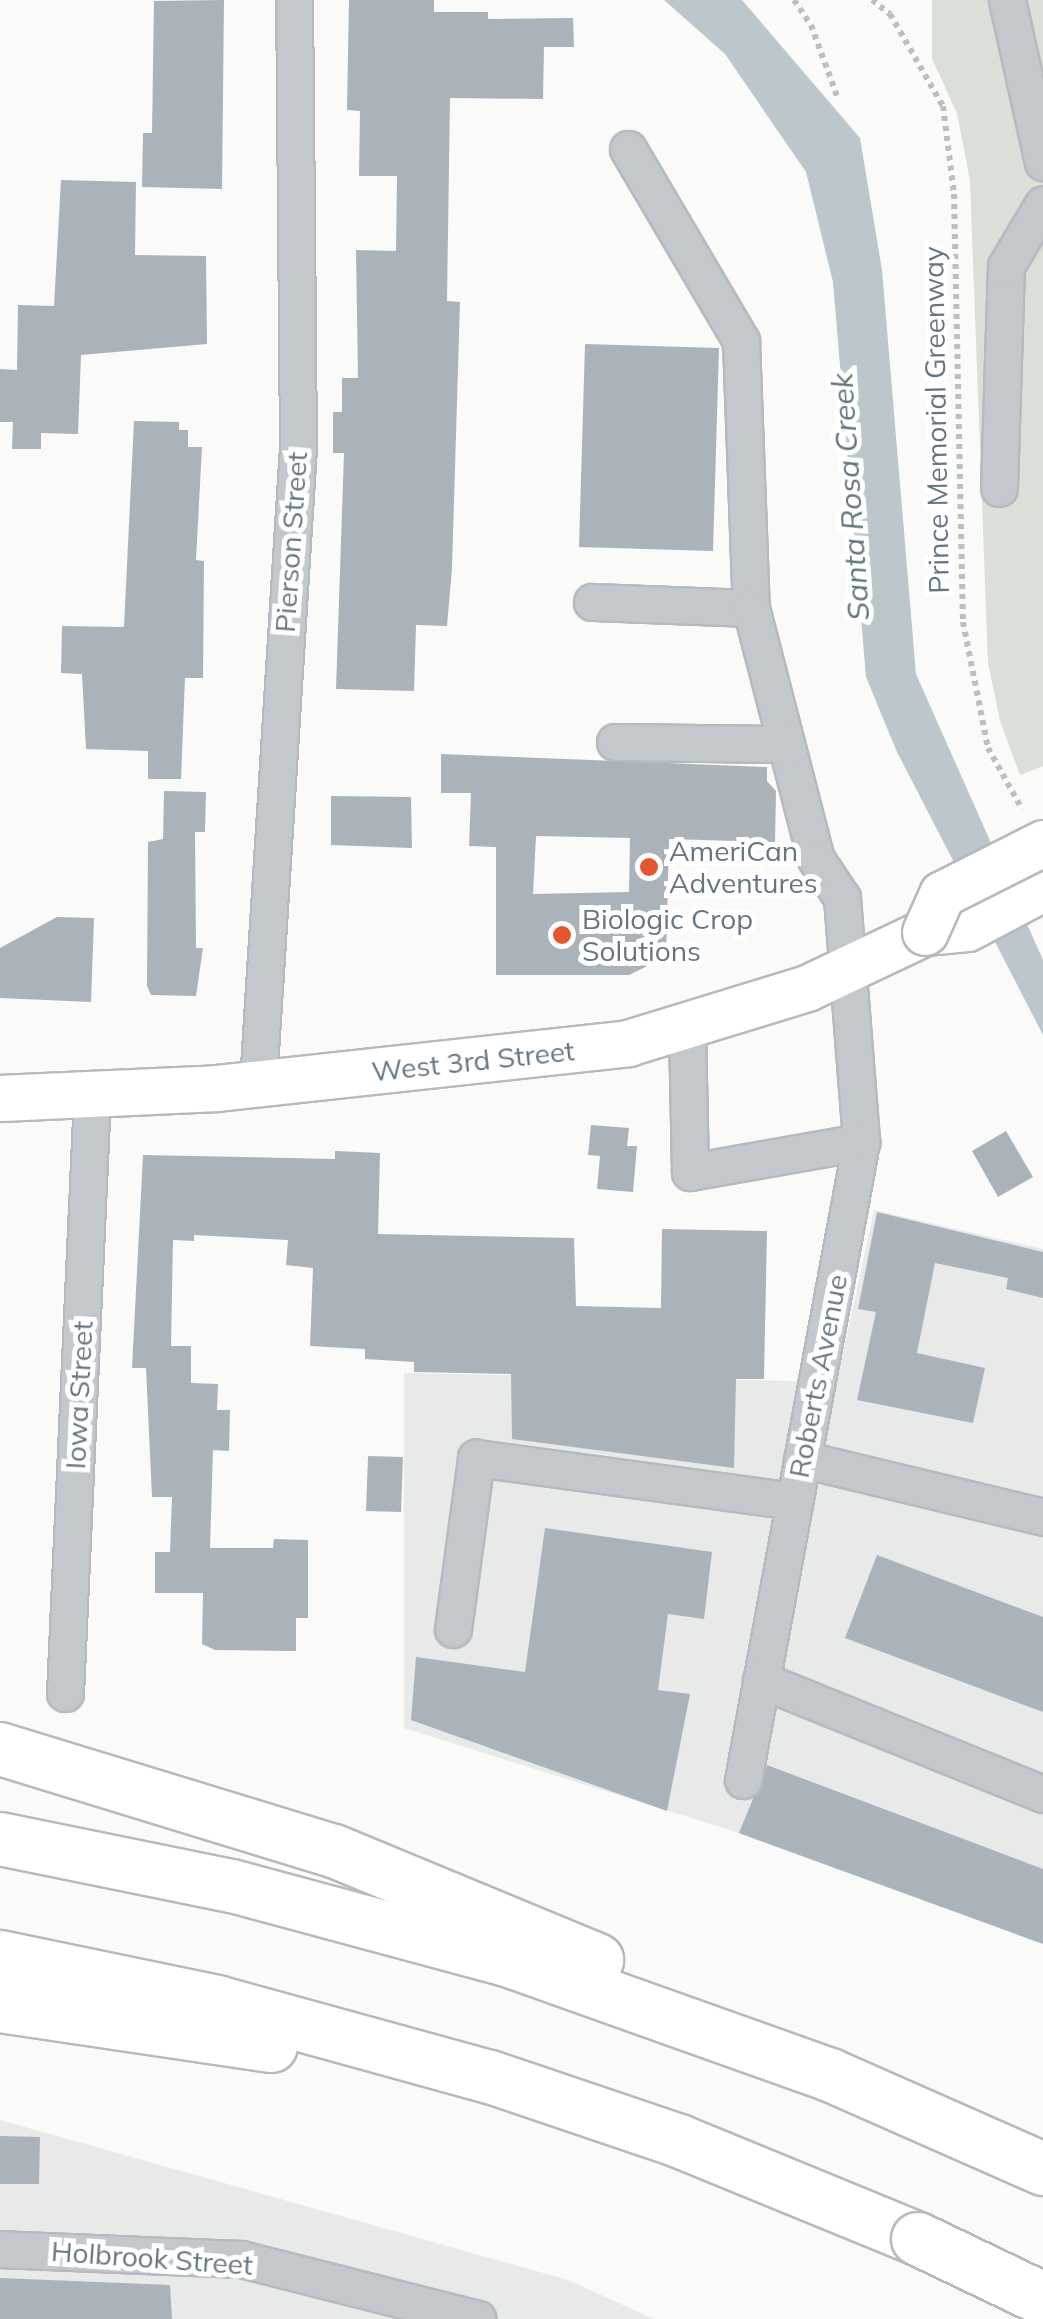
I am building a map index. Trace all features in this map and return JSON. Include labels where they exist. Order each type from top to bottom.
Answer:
[{"type":"highway","points":[[0,1749],[237,1818],[418,1881],[573,1947],[756,2046]]},
{"type":"highway","points":[[0,1839],[232,1886],[421,1935],[756,2046],[1043,2169]]},
{"type":"highway","points":[[0,1957],[218,2002],[490,2077],[679,2141],[918,2240],[1043,2299]]},
{"type":"highway","points":[[0,2006],[490,2077]]},
{"type":"main road","points":[[926,932],[942,894],[1034,828]]},
{"type":"main road","name":"West 3rd Street","points":[[0,1098],[92,1096],[258,1083],[593,1048],[687,1030],[849,970],[926,932],[968,928],[1043,888]]},
{"type":"street","name":"Pierson Street","points":[[258,1083],[298,448],[294,0]]},
{"type":"street","points":[[1007,0],[1043,162]]},
{"type":"street","name":"Roberts Avenue","points":[[628,149],[740,341],[751,608],[816,860],[842,898],[849,970],[861,1142],[742,1780]]},
{"type":"street","points":[[1000,488],[1006,266],[1043,204]]},
{"type":"street","points":[[592,602],[751,608]]},
{"type":"street","points":[[615,742],[786,744]]},
{"type":"street","points":[[687,1030],[690,1172],[861,1142]]},
{"type":"street","name":"Iowa Street","points":[[65,1693],[92,1096]]},
{"type":"street","points":[[453,1629],[476,1458],[794,1501]]},
{"type":"street","points":[[802,1459],[1043,1517]]},
{"type":"street","points":[[761,1680],[1043,1794]]},
{"type":"street","name":"Holbrook Street","points":[[0,2249],[240,2258],[465,2317]]},
{"type":"path","points":[[794,0],[811,25],[837,96]]},
{"type":"path","name":"Prince Memorial Greenway","points":[[872,0],[890,14],[943,106],[954,194],[963,622],[988,748],[1034,828]]},
{"type":"shaded area","points":[[664,0],[742,0],[860,138],[882,270],[916,674],[1043,960],[1043,1035],[897,752],[866,677],[833,282],[806,172],[725,54]]},
{"type":"shaded area","points":[[932,0],[1043,0],[1043,766],[1020,775],[1000,721],[988,663],[970,181],[957,113],[932,59]]},
{"type":"shaded area","points":[[874,1210],[1043,1249],[1043,1944],[739,1833],[404,1728],[404,1373],[837,1382]]},
{"type":"shaded area","points":[[0,2120],[568,2280],[654,2319],[0,2319]]},
{"type":"building","points":[[224,0],[222,189],[142,187],[143,133],[152,133],[154,1]]},
{"type":"building","points":[[349,0],[434,0],[434,12],[488,12],[488,19],[573,18],[574,47],[544,47],[543,99],[450,98],[447,301],[460,302],[452,568],[447,626],[416,625],[414,691],[336,689],[344,453],[333,453],[333,412],[342,412],[342,378],[358,378],[356,250],[396,251],[397,176],[359,176],[360,111],[347,110]]},
{"type":"building","points":[[61,180],[136,182],[135,255],[206,256],[207,344],[81,355],[78,434],[41,433],[41,449],[12,449],[13,422],[0,422],[0,369],[17,370],[18,305],[54,306]]},
{"type":"building","points":[[585,344],[719,348],[713,551],[579,547]]},
{"type":"building","points":[[134,421],[179,422],[179,430],[188,430],[188,447],[202,447],[196,560],[204,561],[203,678],[185,678],[181,779],[148,779],[148,751],[86,749],[82,674],[61,673],[62,626],[124,627]]},
{"type":"building","points":[[441,754],[767,767],[767,781],[776,791],[775,842],[669,839],[666,957],[629,975],[496,975],[496,847],[469,846],[471,793],[441,793]],"holes":[[[536,836],[630,838],[629,892],[533,894]]]},
{"type":"building","points":[[164,791],[206,792],[205,832],[195,832],[196,948],[203,948],[196,996],[151,995],[147,986],[148,842],[163,839]]},
{"type":"building","points":[[331,796],[411,797],[412,848],[331,845]]},
{"type":"building","points":[[57,917],[94,918],[91,1002],[0,998],[0,948]]},
{"type":"building","points":[[591,1125],[629,1128],[627,1146],[637,1146],[633,1192],[597,1189],[600,1156],[588,1155]]},
{"type":"building","points":[[1006,1131],[1033,1177],[998,1197],[972,1151]]},
{"type":"building","points":[[335,1151],[380,1153],[378,1234],[574,1238],[576,1306],[661,1308],[662,1229],[767,1231],[764,1379],[736,1379],[734,1468],[512,1439],[511,1374],[414,1372],[414,1362],[365,1359],[365,1349],[310,1346],[313,1268],[286,1265],[288,1240],[194,1235],[194,1241],[173,1240],[171,1346],[191,1346],[191,1383],[218,1384],[217,1410],[230,1410],[229,1451],[213,1450],[210,1548],[273,1548],[274,1539],[308,1540],[308,1618],[296,1618],[296,1651],[215,1650],[202,1644],[203,1593],[155,1593],[155,1552],[170,1552],[172,1497],[152,1497],[146,1368],[132,1368],[143,1155],[335,1159]]},
{"type":"building","points":[[877,1212],[1043,1252],[1043,1298],[1006,1289],[1008,1278],[935,1263],[917,1353],[985,1368],[973,1423],[857,1400],[876,1312],[858,1309]]},
{"type":"building","points":[[368,1456],[403,1457],[401,1512],[366,1511]]},
{"type":"building","points":[[545,1528],[712,1552],[704,1619],[668,1614],[658,1690],[690,1694],[667,1811],[411,1720],[416,1657],[525,1672]]},
{"type":"building","points":[[877,1555],[1043,1617],[1043,1712],[845,1638]]},
{"type":"building","points":[[767,1765],[1043,1869],[1043,1944],[739,1833]]},
{"type":"building","points":[[0,2136],[40,2137],[39,2184],[0,2184]]},
{"type":"building","points":[[0,2278],[170,2285],[172,2319],[0,2319]]},
{"type":"place","name":"AmeriCan Adventures","points":[[649,867]]},
{"type":"place","name":"Biologic Crop Solutions","points":[[562,935]]},
{"type":"water label","name":"Santa Rosa Creek","points":[[850,497]]}]
